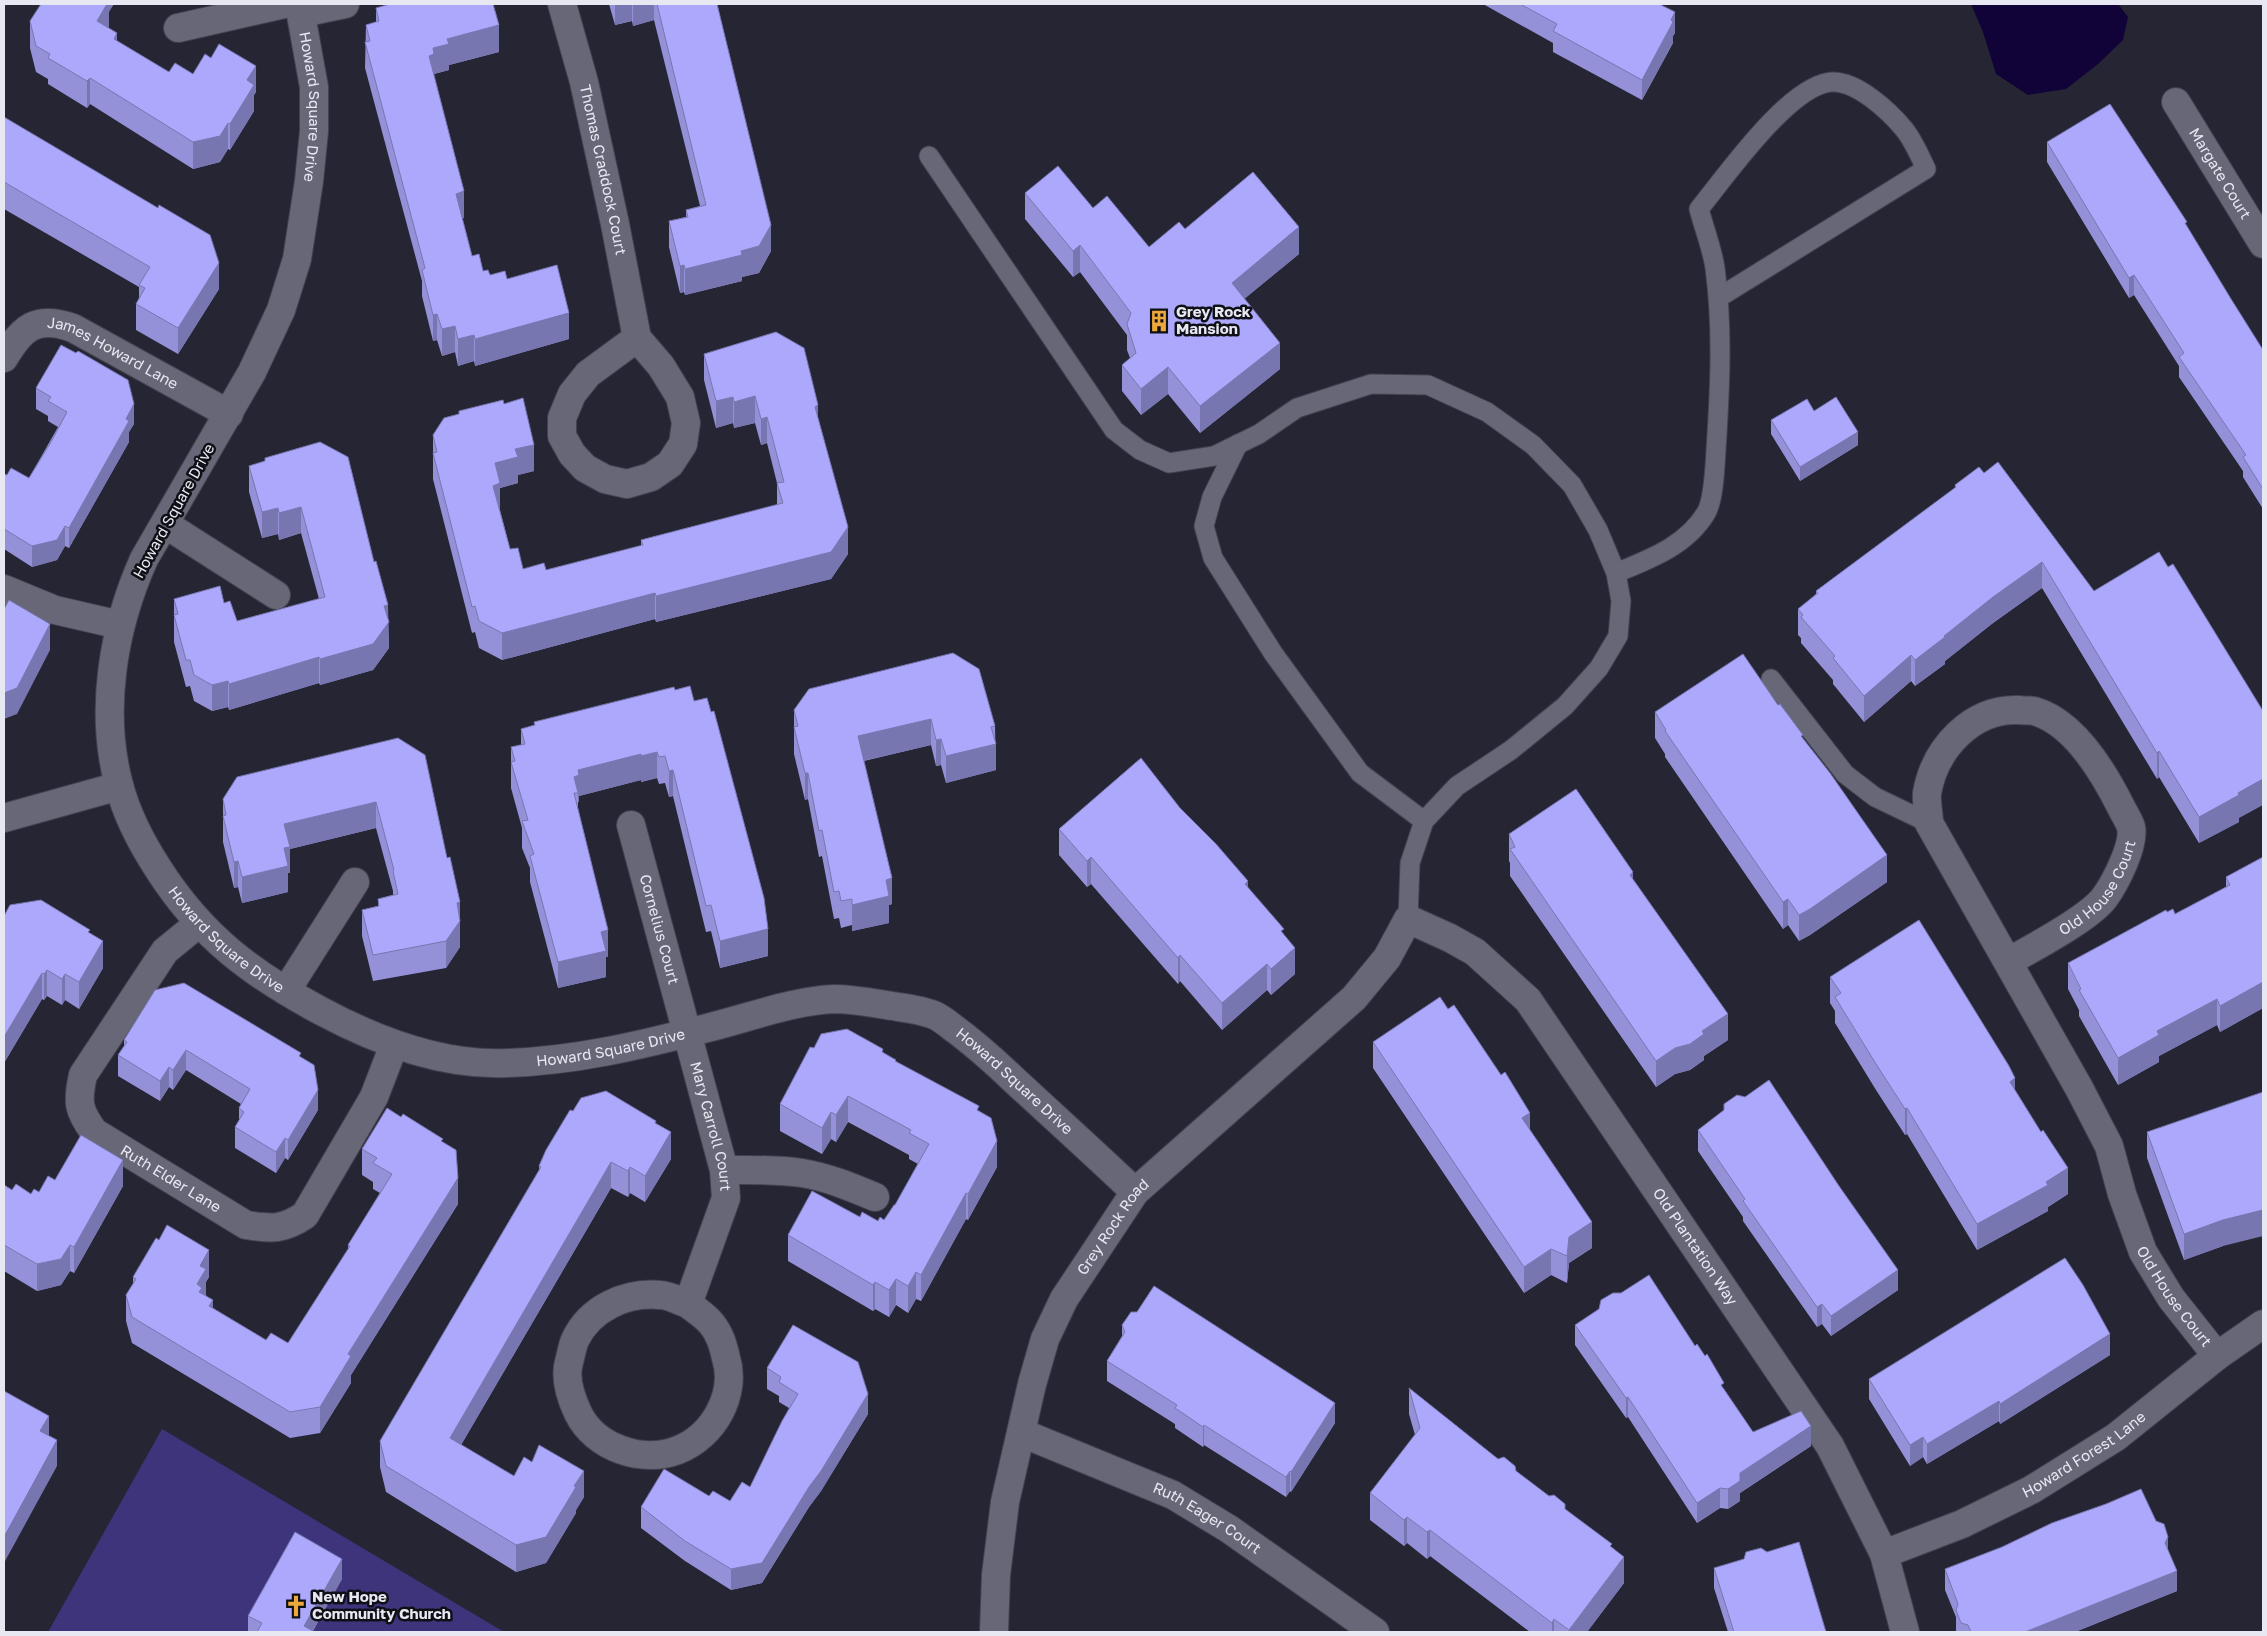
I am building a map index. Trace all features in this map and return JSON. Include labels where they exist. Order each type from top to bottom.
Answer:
[{"type":"street","points":[[178,28],[295,7],[345,4]]},
{"type":"street","name":"Thomas Craddock Court","points":[[562,4],[584,82],[616,224],[637,338]]},
{"type":"street","name":"Howard Square Drive","points":[[295,7],[314,86],[314,131],[309,181],[297,259],[281,310],[229,414],[144,559],[132,586],[120,625],[111,681],[110,719],[112,748],[119,786],[134,826],[150,855],[198,924],[225,949],[262,977],[344,1023],[394,1045],[459,1060],[505,1064],[614,1050],[795,1005],[834,999],[877,1004],[935,1015],[978,1046],[1135,1192]]},
{"type":"street","name":"Margate Court","points":[[2176,102],[2263,244]]},
{"type":"street","name":"James Howard Lane","points":[[4,358],[15,338],[28,327],[40,323],[55,322],[73,328],[229,414]]},
{"type":"street","points":[[637,338],[661,366],[680,396],[686,423],[683,444],[670,464],[651,477],[627,484],[605,479],[585,468],[572,454],[562,436],[562,418],[572,394],[588,374],[637,338]]},
{"type":"street","points":[[166,524],[276,594]]},
{"type":"street","points":[[4,589],[55,610],[120,625]]},
{"type":"street","name":"Old House Court","points":[[2008,962],[2081,918],[2105,898],[2127,856],[2131,828],[2113,793],[2086,749],[2060,724],[2034,711],[2003,710],[1979,718],[1956,735],[1937,763],[1927,794],[1929,823],[2109,1146],[2122,1194],[2143,1252],[2171,1298],[2217,1356]]},
{"type":"street","points":[[4,818],[119,786]]},
{"type":"street","name":"Cornelius Court","points":[[631,825],[688,1033]]},
{"type":"street","points":[[286,991],[355,882]]},
{"type":"street","name":"Grey Rock Road","points":[[994,1632],[996,1575],[1005,1502],[1032,1384],[1045,1339],[1064,1299],[1135,1192],[1354,998],[1387,958],[1408,919]]},
{"type":"street","name":"Old Plantation Way","points":[[1408,919],[1450,938],[1475,952],[1528,1000],[1830,1446],[1884,1554],[1905,1632]]},
{"type":"street","name":"Ruth Elder Lane","points":[[198,924],[165,951],[83,1076],[78,1098],[82,1116],[94,1132],[246,1225],[270,1228],[289,1225],[305,1215],[374,1098],[394,1045]]},
{"type":"street","name":"Mary Carroll Court","points":[[688,1033],[724,1170],[726,1198],[688,1304]]},
{"type":"street","points":[[724,1170],[770,1170],[802,1173],[832,1180],[876,1196]]},
{"type":"street","points":[[661,1294],[688,1304],[711,1323],[721,1338],[730,1369],[726,1398],[718,1416],[700,1437],[678,1450],[646,1456],[611,1447],[593,1434],[581,1420],[570,1396],[568,1368],[575,1341],[586,1323],[610,1304],[629,1296],[661,1294]]},
{"type":"street","name":"Howard Forest Lane","points":[[1884,1554],[1962,1524],[2031,1490],[2116,1437],[2217,1356],[2263,1324]]},
{"type":"street","name":"Ruth Eager Court","points":[[1022,1432],[1173,1495],[1229,1529],[1375,1632]]},
{"type":"lane","points":[[1616,573],[1653,558],[1682,541],[1707,512],[1714,477],[1719,408],[1720,331],[1715,266],[1699,209],[1781,110],[1807,90],[1832,82],[1854,86],[1874,100],[1905,129],[1926,169],[1718,298]]},
{"type":"lane","points":[[929,156],[1114,430],[1140,450],[1169,463],[1214,456],[1259,434],[1297,408],[1371,384],[1428,385],[1487,412],[1533,445],[1572,485],[1598,530],[1616,573],[1621,601],[1618,636],[1599,668],[1565,706],[1511,750],[1456,786],[1424,821],[1410,863],[1408,919]]},
{"type":"lane","points":[[1238,444],[1212,497],[1204,526],[1213,558],[1273,653],[1360,773],[1424,821]]},
{"type":"lane","points":[[1772,679],[1845,774],[1874,797],[1929,823]]},
{"type":"shaded area","points":[[1971,4],[2118,4],[2128,17],[2123,40],[2098,64],[2066,89],[2028,95],[1996,74],[1983,32]]},
{"type":"shaded area","points":[[162,1429],[504,1632],[312,1632],[342,1579],[250,1632],[48,1632]]},
{"type":"building","points":[[41,4],[107,4],[97,21],[117,33],[114,39],[169,72],[175,63],[193,74],[205,54],[211,58],[219,44],[256,66],[247,80],[254,85],[230,124],[228,123],[220,136],[193,142],[90,78],[87,81],[48,58],[50,54],[36,46],[30,21]]},
{"type":"building","points":[[390,4],[493,4],[499,25],[447,39],[449,44],[433,48],[434,54],[429,56],[464,191],[456,194],[472,256],[479,254],[483,271],[488,270],[490,275],[505,271],[507,279],[557,265],[569,313],[475,339],[474,335],[458,339],[455,326],[442,329],[437,314],[433,315],[422,270],[425,268],[365,42],[370,41],[366,25],[379,21],[376,8]]},
{"type":"building","points":[[657,4],[717,4],[771,225],[759,246],[741,251],[742,255],[685,269],[684,265],[680,266],[669,221],[688,217],[686,210],[706,205]]},
{"type":"building","points":[[1520,4],[1659,4],[1675,12],[1671,20],[1673,22],[1642,80],[1553,31],[1557,24]]},
{"type":"building","points":[[2110,104],[2187,222],[2185,223],[2263,350],[2263,489],[2243,457],[2246,455],[2179,357],[2184,353],[2134,275],[2129,278],[2047,142]]},
{"type":"building","points":[[4,117],[158,208],[159,205],[210,235],[219,263],[178,328],[136,304],[145,288],[139,285],[150,267],[4,182]]},
{"type":"building","name":"Grey Rock Mansion","points":[[1058,166],[1093,208],[1107,196],[1149,247],[1179,222],[1185,229],[1253,172],[1299,227],[1232,283],[1280,343],[1200,406],[1168,367],[1141,389],[1122,365],[1136,353],[1127,324],[1131,313],[1080,245],[1073,251],[1025,193]]},
{"type":"building","points":[[776,332],[804,348],[818,405],[815,407],[848,527],[831,552],[656,596],[655,593],[502,633],[479,621],[475,606],[472,607],[433,453],[437,452],[433,435],[444,418],[459,414],[459,411],[503,400],[504,404],[523,398],[534,445],[515,449],[518,457],[495,463],[500,483],[493,486],[510,549],[518,548],[523,569],[544,563],[546,570],[643,545],[641,540],[783,503],[777,483],[784,482],[767,417],[761,419],[755,396],[734,402],[733,397],[716,401],[704,354]]},
{"type":"building","points":[[61,345],[76,353],[78,351],[128,380],[134,404],[126,419],[129,421],[69,528],[65,526],[57,540],[32,546],[4,529],[4,474],[7,475],[11,468],[29,478],[67,412],[48,401],[51,397],[36,388]]},
{"type":"building","points":[[1836,397],[1858,432],[1800,467],[1771,420],[1807,399],[1814,411]]},
{"type":"building","points":[[320,442],[348,457],[374,562],[376,561],[388,605],[384,606],[389,622],[373,644],[320,659],[319,657],[229,684],[228,681],[212,685],[194,675],[190,660],[186,660],[174,615],[178,614],[174,599],[220,586],[224,603],[230,601],[237,621],[325,597],[301,507],[279,513],[278,508],[262,512],[249,466],[265,461],[265,458]]},
{"type":"building","points":[[1998,462],[2094,591],[2159,552],[2168,567],[2173,564],[2263,711],[2263,779],[2238,793],[2239,795],[2199,817],[2159,751],[2157,753],[2042,562],[1993,597],[1915,660],[1911,655],[1864,696],[1833,658],[1835,656],[1801,617],[1803,615],[1798,609],[1818,593],[1816,591],[1956,487],[1955,485],[1979,467],[1984,473]]},
{"type":"building","points":[[9,600],[50,624],[17,688],[4,693],[4,609]]},
{"type":"building","points":[[953,653],[979,669],[995,726],[991,727],[996,744],[946,756],[941,739],[936,740],[931,719],[858,736],[892,878],[886,880],[889,896],[852,905],[852,899],[841,901],[839,891],[834,892],[822,830],[819,831],[808,773],[805,773],[794,727],[798,726],[794,710],[809,689]]},
{"type":"building","points":[[1743,654],[1778,705],[1780,704],[1803,735],[1801,736],[1830,773],[1887,855],[1799,915],[1788,899],[1783,902],[1665,731],[1655,712]]},
{"type":"building","points":[[690,686],[694,701],[707,698],[711,712],[714,711],[764,898],[768,929],[720,941],[711,905],[706,906],[673,770],[669,771],[665,756],[659,757],[657,752],[641,756],[641,754],[578,770],[579,775],[574,777],[578,793],[574,793],[608,930],[601,932],[606,951],[558,962],[530,856],[534,854],[522,821],[528,820],[511,762],[515,761],[511,747],[525,744],[521,729],[535,725],[534,722],[674,687],[675,690]]},
{"type":"building","points":[[398,738],[425,755],[447,858],[450,857],[460,902],[457,903],[460,921],[446,941],[373,955],[362,910],[379,906],[378,899],[398,894],[394,870],[376,802],[284,824],[290,847],[284,848],[288,866],[242,877],[238,861],[234,862],[223,816],[226,815],[223,799],[237,777]]},
{"type":"building","points":[[1141,758],[1180,808],[1216,844],[1248,881],[1245,884],[1284,929],[1281,931],[1295,948],[1271,969],[1267,964],[1222,1003],[1180,955],[1178,958],[1091,857],[1087,861],[1059,829]]},
{"type":"building","points":[[1576,789],[1633,872],[1630,875],[1728,1014],[1702,1031],[1704,1034],[1690,1044],[1675,1048],[1656,1061],[1510,849],[1515,847],[1509,834]]},
{"type":"building","points":[[2263,857],[2263,982],[2220,1006],[2217,999],[2157,1031],[2159,1035],[2118,1058],[2079,990],[2081,989],[2068,963],[2166,910],[2167,912],[2173,909],[2175,914],[2230,885],[2226,877]]},
{"type":"building","points":[[41,900],[90,930],[88,932],[103,941],[79,982],[65,974],[62,979],[47,970],[44,974],[42,973],[4,1037],[4,916],[10,905]]},
{"type":"building","points":[[1919,920],[2009,1066],[2015,1078],[2010,1082],[2041,1132],[2043,1130],[2068,1168],[2046,1182],[2048,1185],[1977,1224],[1907,1108],[1905,1109],[1835,997],[1841,993],[1830,977]]},
{"type":"building","points":[[184,983],[301,1053],[299,1056],[314,1065],[318,1090],[288,1140],[285,1138],[276,1152],[235,1127],[244,1112],[239,1108],[250,1089],[186,1050],[173,1070],[169,1067],[160,1081],[118,1055],[127,1042],[124,1040],[155,990]]},
{"type":"building","points":[[1440,997],[1448,1009],[1454,1005],[1501,1075],[1505,1072],[1530,1113],[1522,1118],[1592,1222],[1569,1237],[1567,1256],[1551,1249],[1524,1267],[1373,1042]]},
{"type":"building","points":[[847,1029],[883,1049],[882,1052],[895,1061],[979,1106],[977,1110],[991,1118],[997,1141],[921,1275],[916,1272],[908,1286],[896,1279],[889,1290],[875,1282],[873,1285],[788,1235],[812,1191],[860,1217],[862,1212],[878,1221],[880,1217],[884,1220],[895,1205],[929,1144],[909,1133],[911,1130],[848,1096],[836,1115],[831,1112],[822,1128],[780,1104],[810,1047],[814,1048],[821,1034]]},
{"type":"building","points":[[1769,1080],[1839,1186],[1898,1270],[1831,1316],[1822,1304],[1817,1307],[1743,1201],[1745,1199],[1698,1130],[1724,1110],[1724,1104],[1737,1095],[1745,1097]]},
{"type":"building","points":[[606,1091],[671,1132],[645,1176],[630,1167],[628,1171],[611,1162],[450,1438],[514,1476],[524,1457],[532,1462],[539,1445],[584,1471],[546,1537],[516,1545],[386,1466],[380,1441],[541,1167],[539,1166],[546,1150],[570,1110],[573,1111],[581,1098]]},
{"type":"building","points":[[2263,1092],[2263,1210],[2223,1220],[2184,1234],[2147,1132]]},
{"type":"building","points":[[387,1108],[401,1117],[403,1114],[443,1139],[441,1141],[456,1150],[458,1178],[348,1354],[351,1356],[320,1407],[290,1412],[132,1317],[126,1295],[136,1279],[133,1277],[156,1238],[159,1240],[167,1225],[209,1250],[200,1266],[206,1269],[197,1284],[202,1288],[199,1292],[213,1300],[209,1306],[266,1340],[271,1333],[288,1343],[350,1246],[348,1245],[392,1174],[373,1163],[377,1158],[362,1149]]},
{"type":"building","points":[[81,1135],[123,1160],[74,1247],[70,1245],[61,1259],[37,1264],[4,1245],[4,1185],[12,1190],[16,1184],[31,1194],[34,1189],[39,1192],[48,1176],[55,1180]]},
{"type":"building","points":[[2065,1258],[2083,1285],[2110,1334],[2000,1404],[1999,1401],[1927,1444],[1923,1437],[1910,1445],[1869,1379]]},
{"type":"building","points":[[1649,1275],[1695,1346],[1697,1344],[1705,1356],[1707,1354],[1724,1383],[1721,1385],[1753,1432],[1801,1411],[1811,1426],[1740,1473],[1740,1481],[1728,1489],[1720,1488],[1697,1503],[1628,1397],[1626,1398],[1575,1325],[1599,1309],[1601,1300],[1613,1293],[1621,1293]]},
{"type":"building","points":[[1154,1286],[1335,1403],[1286,1477],[1204,1425],[1203,1427],[1175,1408],[1177,1405],[1107,1361],[1125,1332],[1122,1325],[1131,1312],[1137,1312]]},
{"type":"building","points":[[793,1325],[858,1362],[868,1394],[762,1563],[731,1569],[685,1541],[641,1507],[664,1469],[709,1496],[713,1491],[730,1501],[742,1482],[750,1487],[782,1421],[798,1394],[779,1382],[781,1377],[767,1368]]},
{"type":"building","points":[[1409,1388],[1498,1459],[1504,1457],[1515,1466],[1516,1471],[1549,1496],[1554,1495],[1565,1504],[1565,1509],[1612,1544],[1610,1546],[1624,1557],[1569,1630],[1554,1619],[1552,1623],[1430,1530],[1427,1532],[1407,1517],[1404,1520],[1370,1493],[1420,1428]]},
{"type":"building","points":[[4,1391],[49,1416],[40,1431],[57,1440],[4,1537]]},
{"type":"building","points":[[2141,1489],[2156,1521],[2164,1524],[2168,1537],[2165,1543],[2177,1571],[2025,1632],[1971,1632],[1968,1625],[1961,1623],[1956,1610],[1958,1604],[1945,1569],[2002,1547],[2052,1523],[2106,1504]]},
{"type":"building","name":"New Hope Community Church","points":[[295,1532],[342,1559],[304,1626],[315,1632],[257,1632],[262,1623],[248,1616]]},
{"type":"building","points":[[1799,1542],[1826,1632],[1734,1632],[1714,1568],[1744,1559],[1746,1552],[1761,1548],[1767,1552]]},
{"type":"place","name":"Grey Rock Mansion","points":[[1159,321]]},
{"type":"place","name":"New Hope Community Church","points":[[296,1606]]}]
